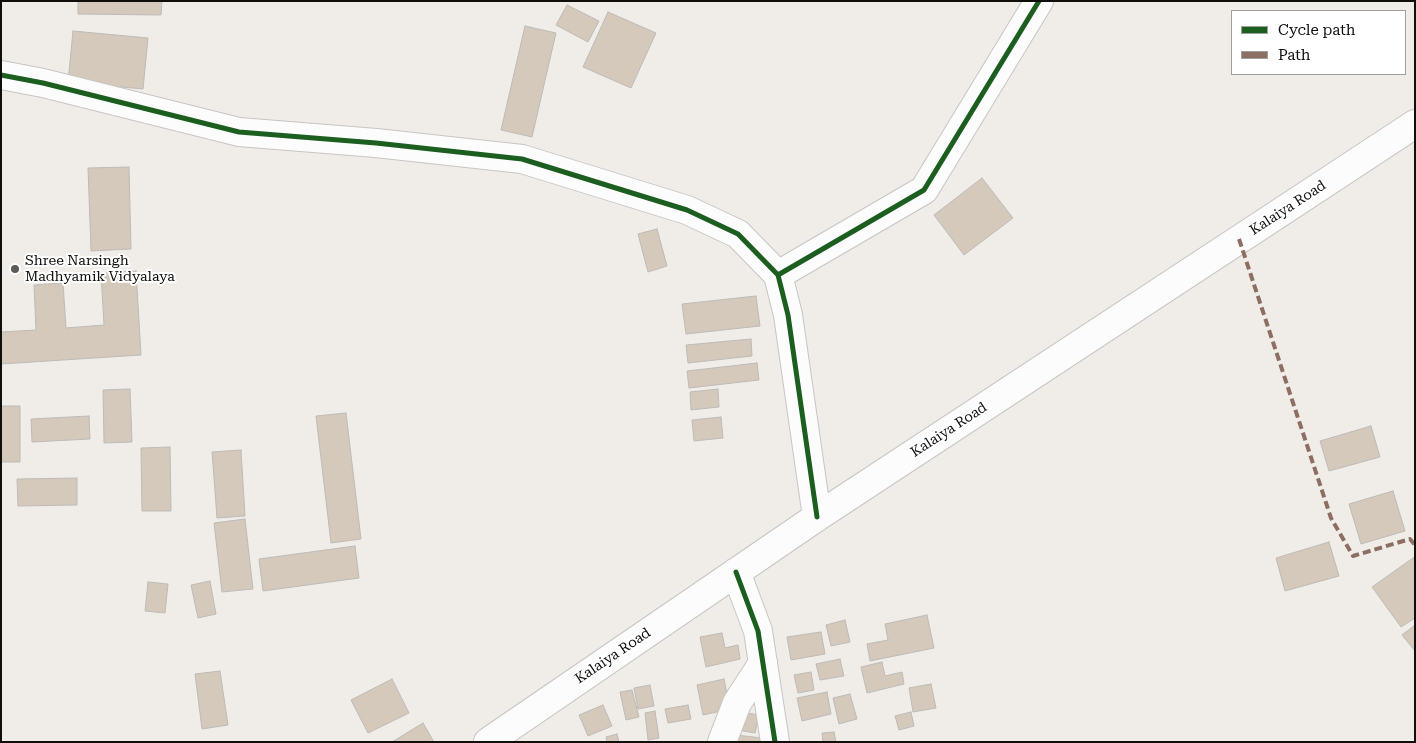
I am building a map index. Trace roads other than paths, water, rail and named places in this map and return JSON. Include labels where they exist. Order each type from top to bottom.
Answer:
[{"type":"street","points":[[778,275],[924,190],[1039,1]]},
{"type":"street","points":[[1,75],[43,83],[239,132],[376,142],[522,159],[687,210],[738,234],[778,275],[788,315],[817,517]]},
{"type":"street","name":"Kalaiya Road","points":[[488,742],[817,517],[1415,124]]},
{"type":"street","points":[[736,572],[758,630],[775,742]]},
{"type":"street","points":[[722,742],[737,704],[763,663]]},
{"type":"place","name":"Shree Narsingh Madhyamik Vidyalaya","points":[[15,269]]}]
